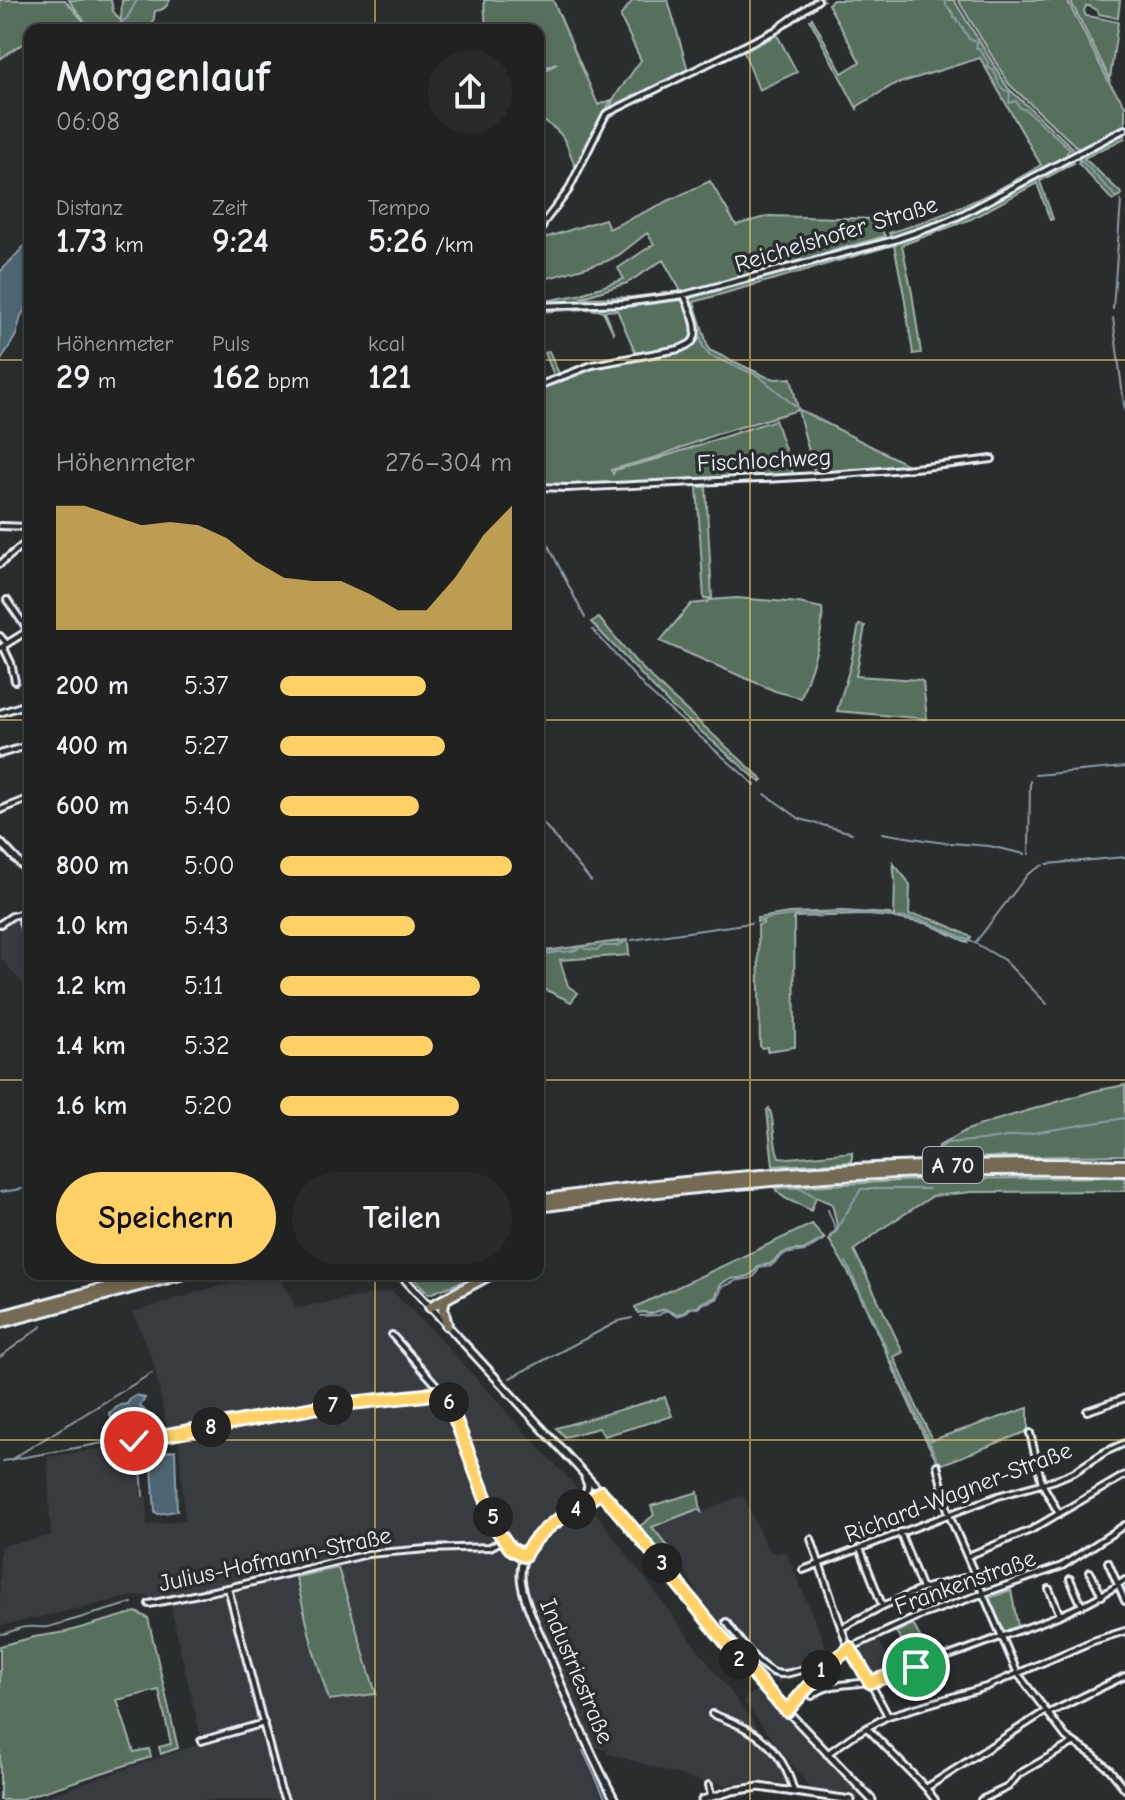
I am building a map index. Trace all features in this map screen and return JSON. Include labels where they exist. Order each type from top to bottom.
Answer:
[{"type":"highway","name":"A 70","points":[[544,1204],[762,1178],[962,1165],[1125,1165]]},
{"type":"highway","name":"A 70","points":[[781,1177],[1125,1171]]},
{"type":"highway","points":[[0,1316],[134,1280]]},
{"type":"highway","points":[[0,1323],[161,1280]]},
{"type":"highway","points":[[430,1307],[480,1280]]},
{"type":"highway","points":[[445,1299],[443,1309],[447,1325]]},
{"type":"main road","points":[[0,842],[24,868]]},
{"type":"main road","points":[[405,1280],[601,1492],[743,1663],[868,1799]]},
{"type":"main road","points":[[583,1474],[588,1485],[584,1504]]},
{"type":"main road","points":[[524,1556],[533,1541],[546,1529],[601,1492]]},
{"type":"main road","name":"Industriestraße","points":[[524,1556],[521,1579],[530,1610],[614,1799]]},
{"type":"main road","points":[[702,1800],[754,1788],[851,1800]]},
{"type":"street","points":[[544,222],[562,201],[606,114],[769,34],[818,0]]},
{"type":"street","name":"Reichelshofer Straße","points":[[544,306],[624,303],[684,295],[894,240],[938,225],[1125,129]]},
{"type":"street","points":[[544,384],[592,365],[679,349],[691,343],[695,327],[684,295]]},
{"type":"street","name":"Fischlochweg","points":[[544,487],[814,476],[920,469],[992,459]]},
{"type":"street","points":[[0,526],[24,527]]},
{"type":"street","points":[[0,564],[24,544]]},
{"type":"street","points":[[7,600],[24,623]]},
{"type":"street","points":[[3,646],[24,633]]},
{"type":"street","points":[[0,636],[15,681]]},
{"type":"street","points":[[0,713],[24,705]]},
{"type":"street","points":[[0,754],[24,747]]},
{"type":"street","points":[[0,810],[24,800]]},
{"type":"street","points":[[0,924],[23,913],[24,928]]},
{"type":"street","points":[[392,1335],[447,1397],[503,1540],[513,1551],[524,1556]]},
{"type":"street","points":[[134,1441],[324,1406],[441,1391]]},
{"type":"street","points":[[1087,1411],[1125,1398]]},
{"type":"street","points":[[1030,1433],[1042,1483],[1059,1514]]},
{"type":"street","name":"Richard-Wagner-Straße","points":[[803,1570],[1001,1495],[1074,1472],[1125,1443]]},
{"type":"street","points":[[937,1465],[949,1515],[1018,1674],[1073,1743],[1110,1770],[1125,1789]]},
{"type":"street","points":[[968,1556],[1023,1534],[1125,1475]]},
{"type":"street","name":"Frankenstraße","points":[[787,1711],[818,1674],[850,1648],[907,1621],[1062,1566],[1125,1525]]},
{"type":"street","points":[[900,1532],[922,1589]]},
{"type":"street","points":[[811,1539],[841,1628],[888,1716]]},
{"type":"street","name":"Julius-Hofmann-Straße","points":[[149,1604],[376,1553],[490,1547],[503,1540]]},
{"type":"street","points":[[860,1548],[883,1606]]},
{"type":"street","points":[[1108,1562],[1125,1601]]},
{"type":"street","points":[[1090,1572],[1102,1596]]},
{"type":"street","points":[[841,1628],[922,1589],[975,1575]]},
{"type":"street","points":[[1070,1579],[1082,1606]]},
{"type":"street","points":[[812,1696],[833,1685],[870,1682],[1002,1637],[1082,1606],[1125,1580]]},
{"type":"street","points":[[228,1588],[285,1800]]},
{"type":"street","points":[[1049,1589],[1060,1615]]},
{"type":"street","points":[[726,1622],[751,1653],[775,1673],[808,1668],[818,1674]]},
{"type":"street","points":[[827,1754],[888,1716],[986,1687],[1093,1641],[1125,1631]]},
{"type":"street","points":[[926,1788],[1047,1712],[1125,1676]]},
{"type":"street","points":[[712,1714],[760,1737],[781,1760],[794,1791]]},
{"type":"street","points":[[201,1741],[264,1723]]},
{"type":"street","points":[[867,1728],[935,1800]]},
{"type":"street","points":[[981,1800],[1008,1787],[1019,1774],[1073,1743]]},
{"type":"street","points":[[709,1785],[711,1797]]},
{"type":"shaded area","points":[[23,914],[24,986],[0,957],[0,925]]},
{"type":"shaded area","points":[[250,1280],[282,1280],[296,1308],[392,1291],[431,1329],[583,1495],[783,1761],[792,1784],[760,1781],[709,1784],[593,1747],[581,1751],[603,1800],[34,1800],[202,1743],[169,1600],[149,1604],[148,1595],[130,1597],[0,1626],[0,1546],[51,1536],[47,1457],[129,1444],[130,1447],[139,1446],[141,1497],[147,1497],[147,1525],[185,1520],[178,1433],[167,1429],[154,1364],[133,1312],[211,1288]]},
{"type":"shaded area","points":[[743,1495],[767,1548],[777,1554],[786,1551],[829,1654],[806,1674],[777,1684],[756,1667],[699,1597],[680,1561],[652,1527]]},
{"type":"shaded area","points":[[877,1639],[892,1664],[884,1667],[887,1676],[870,1681],[853,1653]]},
{"type":"shaded area","points":[[758,1689],[862,1794],[858,1798],[813,1792],[743,1701]]},
{"type":"green space","points":[[0,0],[65,0],[86,24],[24,24],[24,44],[0,59]]},
{"type":"green space","points":[[69,0],[111,0],[113,11],[121,21],[122,0],[170,0],[164,8],[155,11],[153,24],[87,24]]},
{"type":"green space","points":[[484,0],[553,0],[598,105],[611,100],[577,170],[561,134],[544,122],[544,71],[557,64],[544,68],[544,24],[486,24]]},
{"type":"green space","points":[[633,0],[668,0],[689,74],[609,110],[641,60],[621,18]]},
{"type":"green space","points":[[833,0],[954,0],[1008,88],[1073,148],[1067,152],[1069,156],[958,214],[892,238],[889,233],[967,204],[1041,165],[980,58],[893,85],[857,109],[810,20],[812,18],[842,73],[860,62],[828,4]]},
{"type":"green space","points":[[958,0],[1067,0],[1110,84],[1125,105],[1125,127],[1080,150],[1009,84]]},
{"type":"green space","points":[[1070,0],[1120,0],[1118,18],[1099,14],[1089,6],[1084,11],[1086,16],[1118,22],[1110,79]]},
{"type":"green space","points":[[777,35],[797,72],[759,90],[744,52]]},
{"type":"green space","points":[[1125,132],[1125,138],[1084,158],[1122,194],[1113,201],[1078,163],[1081,161],[1078,156]]},
{"type":"green space","points":[[1072,159],[1074,163],[1040,181],[1053,219],[1050,220],[1037,183],[971,219],[902,245],[921,353],[913,354],[894,245],[694,302],[709,350],[767,377],[791,378],[798,409],[912,467],[815,475],[798,410],[611,470],[613,474],[615,470],[657,459],[775,420],[794,476],[544,487],[544,384],[555,378],[545,353],[549,351],[560,376],[637,356],[617,310],[605,311],[614,334],[603,311],[544,312],[544,301],[578,295],[624,279],[618,268],[654,244],[647,233],[607,261],[544,279],[544,238],[605,219],[609,229],[710,181],[736,225],[769,216],[876,219],[885,236],[825,253],[885,238],[894,240],[896,246],[896,241],[964,215]],"holes":[[[663,260],[681,291],[632,297],[580,298],[627,283]]]},
{"type":"green space","points":[[697,487],[706,487],[712,598],[704,599]]},
{"type":"green space","points":[[737,598],[822,608],[819,642],[801,698],[775,691],[660,641],[691,604]]},
{"type":"green space","points":[[599,618],[666,692],[763,780],[760,782],[670,705],[591,622]]},
{"type":"green space","points":[[859,625],[865,626],[856,676],[920,680],[923,682],[927,719],[837,711]]},
{"type":"green space","points":[[893,863],[910,886],[909,915],[926,917],[949,926],[971,937],[968,943],[929,924],[894,918]]},
{"type":"green space","points":[[842,911],[890,914],[893,917],[794,917],[795,1047],[767,1051],[767,1047],[760,1046],[758,925],[763,921],[757,922],[757,918]]},
{"type":"green space","points":[[628,940],[629,955],[560,960],[568,986],[578,993],[571,1002],[544,989],[544,951]]},
{"type":"green space","points":[[1125,1085],[1125,1155],[937,1158],[939,1146],[967,1130],[1094,1091]]},
{"type":"green space","points":[[769,1108],[779,1157],[852,1152],[852,1162],[773,1166]]},
{"type":"green space","points":[[1125,1177],[1125,1191],[972,1192],[933,1196],[854,1250],[903,1352],[894,1357],[932,1440],[1028,1408],[1028,1431],[940,1465],[862,1299],[829,1240],[838,1229],[832,1204],[816,1197],[811,1211],[782,1196],[775,1188],[933,1179]]},
{"type":"green space","points":[[812,1224],[824,1238],[803,1250],[783,1253],[770,1264],[758,1266],[748,1276],[724,1282],[716,1297],[698,1307],[676,1314],[665,1309],[649,1314],[638,1313],[635,1307]]},
{"type":"green space","points":[[416,1280],[466,1280],[429,1294]]},
{"type":"green space","points":[[665,1397],[672,1416],[604,1436],[599,1428],[565,1437],[556,1428]]},
{"type":"green space","points":[[698,1492],[701,1512],[698,1509],[652,1527],[680,1561],[671,1566],[639,1527],[654,1515],[651,1506]]},
{"type":"green space","points":[[338,1568],[376,1694],[329,1700],[296,1577]]},
{"type":"green space","points":[[1011,1590],[1018,1627],[1005,1633],[989,1598]]},
{"type":"green space","points":[[136,1612],[148,1618],[178,1748],[161,1754],[159,1747],[171,1744],[159,1690],[117,1700],[134,1752],[149,1749],[151,1757],[18,1800],[0,1800],[0,1646],[66,1632]]},
{"type":"green space","points":[[913,1624],[928,1652],[913,1658],[915,1664],[897,1670],[889,1660],[908,1650],[896,1632]]},
{"type":"water","points":[[24,246],[24,311],[16,335],[0,362],[0,272]]},
{"type":"water","points":[[137,1395],[145,1398],[140,1406],[145,1411],[145,1421],[133,1422],[124,1428],[116,1425],[109,1413]]},
{"type":"water","points":[[175,1450],[177,1511],[158,1514],[155,1512],[151,1455]]},
{"type":"waterway","points":[[120,24],[137,0]]},
{"type":"waterway","points":[[812,10],[824,0]]},
{"type":"waterway","points":[[945,0],[969,39],[977,42],[976,48],[979,48],[1000,86],[1010,92],[1009,103],[1016,101],[1020,108],[1071,150]]},
{"type":"waterway","points":[[784,28],[806,14]]},
{"type":"waterway","points":[[743,51],[774,34]]},
{"type":"waterway","points":[[1080,159],[1117,198]]},
{"type":"waterway","points":[[1113,309],[1121,201]]},
{"type":"waterway","points":[[761,280],[690,298],[703,347],[709,355],[759,376],[795,406]]},
{"type":"waterway","points":[[587,307],[625,307],[683,300]]},
{"type":"waterway","points":[[544,310],[581,307]]},
{"type":"waterway","points":[[1113,318],[1125,412]]},
{"type":"waterway","points":[[729,483],[810,479]]},
{"type":"waterway","points":[[683,485],[718,483]]},
{"type":"waterway","points":[[544,537],[585,618]]},
{"type":"waterway","points":[[593,630],[648,691],[755,785]]},
{"type":"waterway","points":[[1035,775],[1125,767]]},
{"type":"waterway","points":[[1029,854],[1030,781]]},
{"type":"waterway","points":[[765,794],[800,819],[852,833]]},
{"type":"waterway","points":[[544,824],[591,881]]},
{"type":"waterway","points":[[882,833],[989,846],[1025,854]]},
{"type":"waterway","points":[[1047,864],[1125,857]]},
{"type":"waterway","points":[[975,943],[1028,874],[1043,865]]},
{"type":"waterway","points":[[757,921],[807,914],[891,916]]},
{"type":"waterway","points":[[898,917],[930,923],[975,943],[1004,960],[1047,1004]]},
{"type":"waterway","points":[[632,940],[751,923]]},
{"type":"waterway","points":[[544,954],[582,947],[597,950],[628,940]]},
{"type":"waterway","points":[[932,1153],[947,1143],[994,1139],[1125,1118]]},
{"type":"waterway","points":[[785,1188],[801,1188],[816,1197]]},
{"type":"waterway","points":[[0,1192],[22,1189]]},
{"type":"waterway","points":[[830,1236],[861,1189],[929,1189]]},
{"type":"waterway","points":[[828,1210],[836,1230]]},
{"type":"waterway","points":[[640,1316],[659,1315],[666,1310],[676,1316],[691,1308],[699,1308],[717,1299],[722,1287],[752,1278],[759,1268],[771,1266],[784,1254],[805,1251],[825,1239]]},
{"type":"waterway","points":[[846,1262],[889,1354]]},
{"type":"waterway","points":[[510,1378],[619,1321],[632,1318]]},
{"type":"waterway","points":[[0,1357],[42,1326]]},
{"type":"waterway","points":[[892,1361],[937,1459]]},
{"type":"waterway","points":[[10,1460],[152,1373]]},
{"type":"waterway","points":[[329,1402],[421,1392]]},
{"type":"waterway","points":[[263,1414],[320,1404]]},
{"type":"waterway","points":[[233,1420],[253,1416]]},
{"type":"waterway","points":[[169,1431],[224,1421]]},
{"type":"waterway","points":[[3,1461],[165,1432]]},
{"type":"waterway","points":[[140,1450],[143,1496]]},
{"type":"waterway","points":[[0,1634],[23,1627],[48,1627],[132,1603]]},
{"type":"waterway","points":[[583,1751],[606,1800]]},
{"type":"route","points":[[134,1441],[324,1406],[441,1391],[447,1397],[498,1531],[510,1548],[524,1556],[533,1541],[546,1529],[601,1492],[633,1527],[716,1632],[787,1711],[825,1667],[850,1648],[870,1682],[916,1667]]}]
